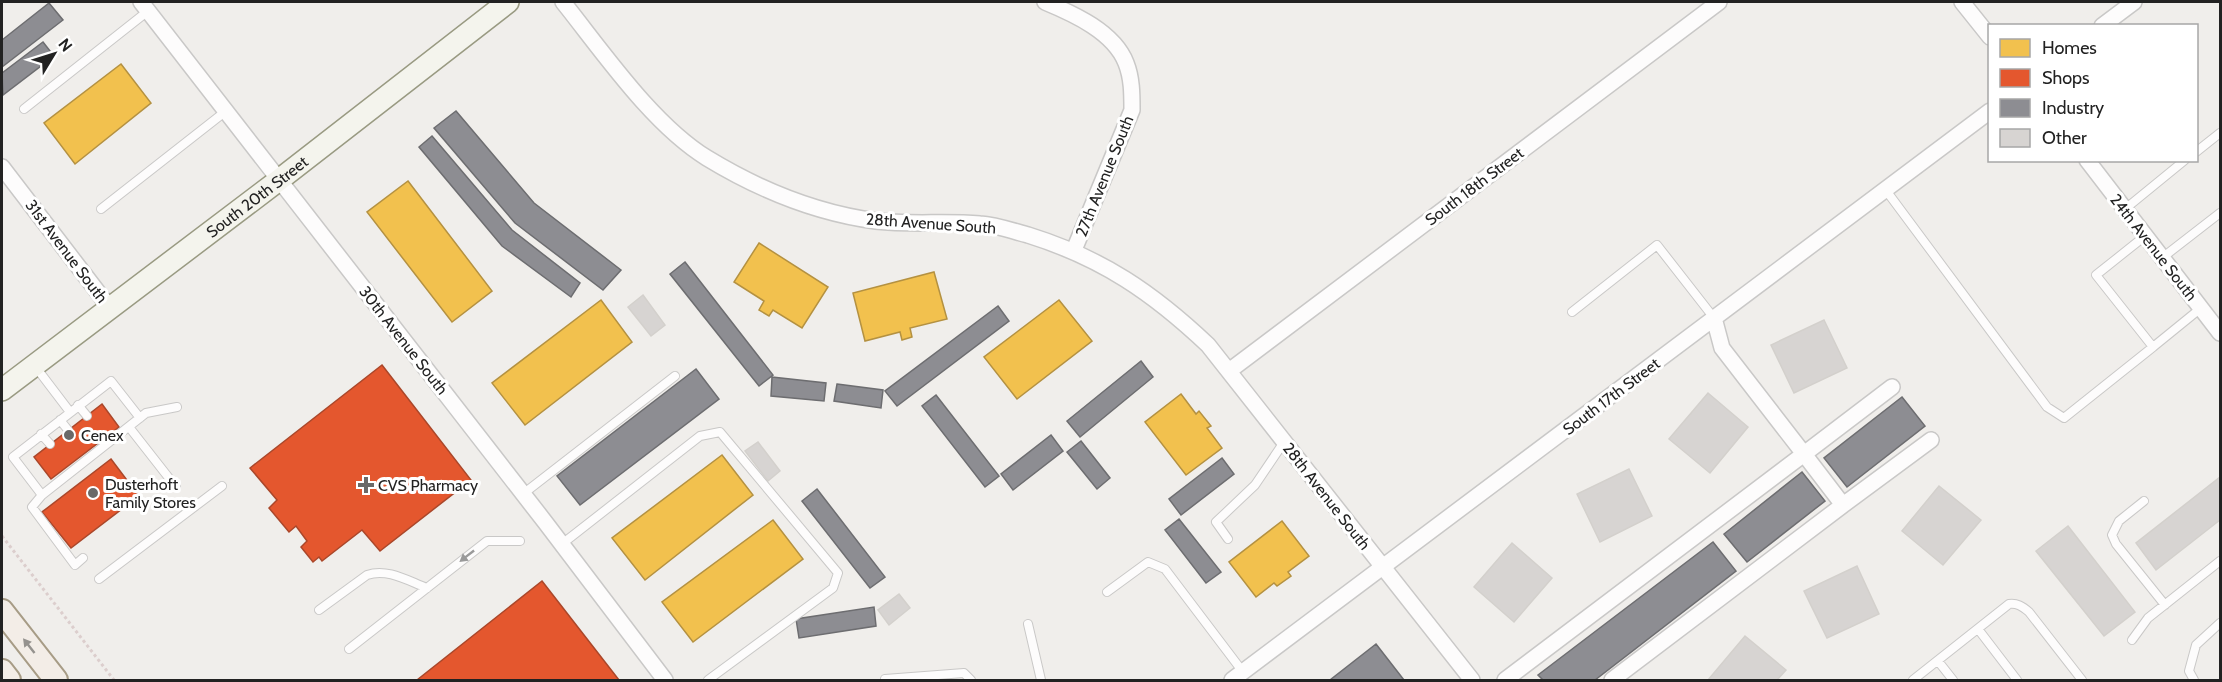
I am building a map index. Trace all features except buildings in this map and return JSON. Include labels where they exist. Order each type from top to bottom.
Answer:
[{"type":"main road","points":[[2,611],[56,681]]},
{"type":"main road","points":[[2,671],[9,681]]},
{"type":"street","name":"South 20th Street","points":[[2,390],[279,180],[508,2]]},
{"type":"street","name":"28th Avenue South","points":[[563,2],[662,120],[704,157],[740,177],[802,204],[875,221],[980,224],[1010,230],[1074,250],[1131,282],[1173,312],[1208,345],[1472,681]]},
{"type":"street","name":"27th Avenue South","points":[[1045,2],[1072,13],[1104,33],[1126,61],[1132,84],[1132,110],[1074,250]]},
{"type":"street","name":"South 18th Street","points":[[1229,371],[1719,2]]},
{"type":"street","points":[[1962,2],[1988,36]]},
{"type":"street","points":[[2105,24],[2134,2]]},
{"type":"street","name":"30th Avenue South","points":[[145,7],[562,544],[665,681]]},
{"type":"street","name":"South 17th Street","points":[[1237,676],[1988,112]]},
{"type":"street","name":"24th Avenue South","points":[[2089,162],[2220,333]]},
{"type":"street","name":"31st Avenue South","points":[[2,167],[110,308]]},
{"type":"street","points":[[1714,318],[1722,348],[1843,505]]},
{"type":"street","points":[[1504,681],[1892,387]]},
{"type":"street","points":[[1612,681],[1931,440]]},
{"type":"lane","points":[[24,109],[145,7]]},
{"type":"lane","points":[[100,209],[226,111]]},
{"type":"lane","points":[[2198,150],[2220,133]]},
{"type":"lane","points":[[2125,209],[2183,162]]},
{"type":"lane","points":[[1885,189],[2047,407],[2064,418],[2201,308]]},
{"type":"lane","points":[[2162,259],[2220,213]]},
{"type":"lane","points":[[2145,236],[2096,275],[2153,347]]},
{"type":"lane","points":[[1572,312],[1657,245],[1714,318]]},
{"type":"lane","points":[[34,365],[70,412]]},
{"type":"lane","points":[[523,494],[675,376]]},
{"type":"lane","points":[[42,495],[13,456],[41,434],[111,381],[140,418]]},
{"type":"lane","points":[[78,405],[87,416]]},
{"type":"lane","points":[[83,558],[75,564],[32,507],[69,469],[146,413],[177,407]]},
{"type":"lane","points":[[60,420],[68,430]]},
{"type":"lane","points":[[129,427],[176,487]]},
{"type":"lane","points":[[562,544],[700,436],[720,432],[838,573],[833,588],[708,681]]},
{"type":"lane","points":[[41,434],[50,444]]},
{"type":"lane","points":[[1228,539],[1216,522],[1255,485],[1284,441]]},
{"type":"lane","points":[[99,579],[222,486]]},
{"type":"lane","points":[[2144,501],[2118,521],[2112,535],[2116,544],[2165,605]]},
{"type":"lane","points":[[349,649],[487,541],[520,541]]},
{"type":"lane","points":[[2132,640],[2148,618],[2220,561]]},
{"type":"lane","points":[[1107,592],[1148,562],[1165,569],[1237,676]]},
{"type":"lane","points":[[319,610],[367,575],[376,572],[388,573],[427,588]]},
{"type":"lane","points":[[1913,681],[2009,604],[2020,605],[2029,612],[2082,681]]},
{"type":"lane","points":[[2194,681],[2189,671],[2196,645],[2220,623]]},
{"type":"lane","points":[[1028,624],[1041,681]]},
{"type":"lane","points":[[1978,629],[2017,681]]},
{"type":"lane","points":[[1938,661],[1953,681]]},
{"type":"lane","points":[[885,679],[964,673],[971,681]]},
{"type":"path","points":[[2,536],[114,681]]},
{"type":"place","name":"Cenex","points":[[69,435]]},
{"type":"place","name":"CVS Pharmacy","points":[[366,485]]},
{"type":"place","name":"Dusterhoft Family Stores","points":[[93,493]]}]
